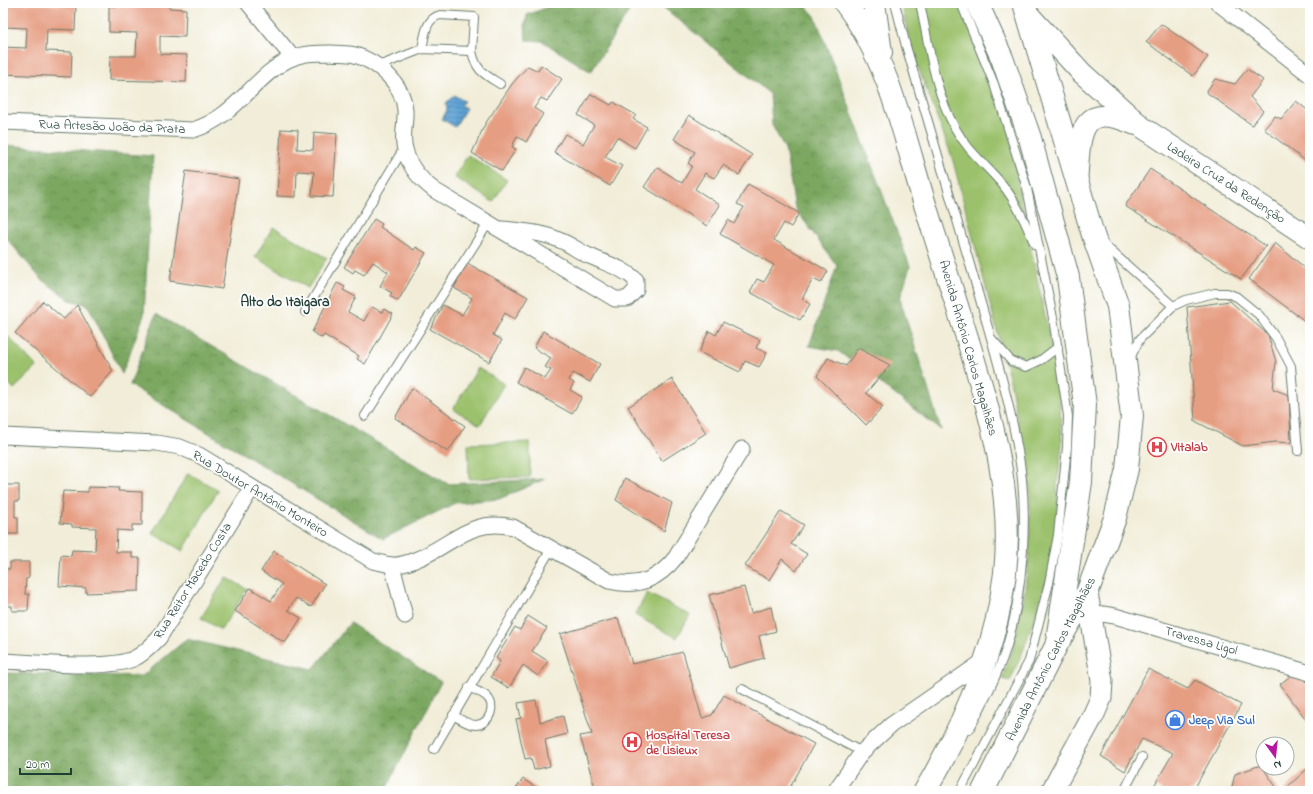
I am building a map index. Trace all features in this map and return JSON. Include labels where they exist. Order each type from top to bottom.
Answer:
[{"type":"main road","name":"Avenida Antônio Carlos Magalhães","points":[[845,3],[884,70],[977,370],[991,422],[1001,475],[1006,521],[1005,572],[996,618],[985,660],[954,738],[925,791]]},
{"type":"main road","points":[[874,3],[884,70]]},
{"type":"main road","points":[[977,3],[1002,58],[1030,138],[1068,277],[1085,405],[1081,482],[1056,646]]},
{"type":"main road","name":"Avenida Antônio Carlos Magalhães","points":[[983,791],[1056,646],[1089,603],[1115,518],[1127,469],[1132,416],[1118,306],[1093,235],[1025,8]]},
{"type":"street","points":[[248,3],[293,58],[319,53],[352,54],[366,58],[378,66],[395,85],[401,96],[405,110],[404,148],[414,171],[422,181],[434,190],[496,225],[615,298],[627,299],[636,290],[636,280],[631,276],[617,267],[588,256],[560,240],[496,225]]},
{"type":"street","points":[[1218,3],[1310,75]]},
{"type":"street","name":"Ladeira Cruz da Redenção","points":[[1025,8],[1082,73],[1142,127],[1310,238]]},
{"type":"street","name":"Rua Artesão João da Prata","points":[[3,122],[193,130],[218,120],[267,75],[293,58]]},
{"type":"street","name":"Ladeira Cruz da Redenção","points":[[1077,180],[1082,131],[1089,121],[1097,116],[1107,116],[1122,118],[1142,127]]},
{"type":"street","name":"Rua Doutor Antônio Monteiro","points":[[3,436],[132,441],[180,447],[199,455],[373,561],[392,565],[405,563],[422,557],[465,532],[481,526],[493,524],[513,527],[609,581],[622,584],[639,583],[654,578],[666,570],[676,557],[742,449]]},
{"type":"street","name":"Rua Reitor Macedo Costa","points":[[3,661],[116,664],[134,658],[148,650],[159,638],[252,488]]},
{"type":"street","points":[[392,565],[405,616]]},
{"type":"street","points":[[1053,788],[1094,714],[1101,698],[1102,681],[1089,603]]},
{"type":"street","name":"Travessa Ligol","points":[[1089,603],[1115,616],[1310,673]]},
{"type":"street","points":[[835,791],[862,752],[891,725],[985,660]]},
{"type":"lane","points":[[896,3],[906,46],[991,339],[1018,452],[1022,492],[1023,547],[1017,600],[1006,649],[978,712],[963,739]]},
{"type":"lane","points":[[920,3],[939,93],[955,129],[971,152],[1002,184],[1021,214],[1040,256]]},
{"type":"lane","points":[[960,791],[1029,661],[1049,583],[1058,535],[1067,447],[1068,416],[1058,347],[1027,188],[996,91],[961,3]]},
{"type":"lane","points":[[422,49],[428,24],[431,19],[440,15],[474,16],[472,51],[474,63],[479,70],[500,84]]},
{"type":"lane","points":[[378,66],[422,49],[472,51]]},
{"type":"lane","points":[[305,312],[404,148]]},
{"type":"lane","points":[[365,416],[496,225]]},
{"type":"lane","points":[[1093,235],[1173,306]]},
{"type":"lane","points":[[1126,366],[1140,339],[1173,306],[1200,296],[1228,293],[1237,297],[1259,315],[1276,338],[1291,366],[1298,451]]},
{"type":"lane","points":[[991,339],[1011,361],[1026,367],[1041,360],[1058,347]]},
{"type":"lane","points":[[434,749],[551,549]]},
{"type":"lane","points":[[453,715],[475,725],[482,723],[490,714],[490,702],[486,696],[469,687]]},
{"type":"lane","points":[[742,689],[862,752]]},
{"type":"lane","points":[[934,791],[956,753]]},
{"type":"lane","points":[[1124,791],[1142,757]]},
{"type":"green space","points":[[558,3],[634,3],[591,72],[542,41],[526,40],[525,24],[527,15]]},
{"type":"green space","points":[[658,3],[803,3],[815,16],[910,266],[900,299],[941,430],[838,351],[809,346],[837,266],[795,208],[785,149],[772,125],[770,94]]},
{"type":"green space","points":[[901,3],[989,3],[1020,196],[1059,383],[1062,444],[1057,489],[1061,540],[1022,654],[1010,681],[1002,679],[1013,648],[1024,596],[1029,553],[1030,491],[1011,385],[952,157],[912,51]]},
{"type":"green space","points":[[3,145],[153,156],[144,315],[122,374],[88,305],[70,300],[41,279],[3,234]]},
{"type":"green space","points":[[468,155],[507,180],[493,202],[454,177]]},
{"type":"green space","points":[[273,227],[327,258],[308,288],[255,257]]},
{"type":"green space","points":[[156,314],[448,484],[545,479],[499,499],[455,503],[383,539],[130,385]]},
{"type":"green space","points":[[3,331],[37,367],[14,389],[3,377]]},
{"type":"green space","points":[[478,368],[504,384],[480,425],[453,409]]},
{"type":"green space","points":[[530,442],[530,477],[469,479],[468,444]]},
{"type":"green space","points":[[188,473],[218,490],[183,551],[152,533]]},
{"type":"green space","points":[[226,577],[247,589],[221,630],[201,618]]},
{"type":"green space","points":[[647,593],[690,615],[677,638],[635,615]]},
{"type":"green space","points":[[350,623],[441,682],[385,791],[308,791],[294,787],[258,791],[3,791],[3,673],[142,676],[187,639],[313,669]]},
{"type":"water","points":[[454,95],[464,101],[461,105],[466,108],[455,127],[442,119],[447,110],[446,103]]},
{"type":"building","points":[[3,3],[76,5],[75,30],[47,29],[46,51],[72,52],[71,77],[3,74],[3,47],[26,48],[27,28],[3,27]]},
{"type":"building","points":[[131,4],[166,5],[169,8],[186,9],[185,37],[160,36],[160,54],[187,55],[186,82],[109,80],[110,56],[136,56],[137,33],[109,32],[109,6],[127,7]]},
{"type":"building","points":[[1161,24],[1208,57],[1193,76],[1146,42]]},
{"type":"building","points":[[541,65],[562,79],[547,101],[541,98],[534,108],[543,114],[526,142],[517,136],[512,147],[516,149],[502,171],[472,153],[485,124],[512,84],[528,66],[538,71]]},
{"type":"building","points":[[1247,69],[1263,80],[1250,97],[1263,111],[1252,125],[1206,92],[1215,79],[1235,84]]},
{"type":"building","points":[[591,94],[611,105],[613,102],[636,115],[633,119],[647,127],[635,148],[617,137],[605,157],[622,166],[610,186],[554,152],[565,134],[583,144],[594,125],[578,115]]},
{"type":"building","points":[[1296,101],[1310,112],[1310,127],[1308,130],[1310,131],[1310,160],[1308,163],[1264,129],[1275,116],[1281,119]]},
{"type":"building","points":[[689,115],[752,155],[739,175],[723,165],[714,178],[705,173],[695,189],[720,205],[707,226],[644,187],[657,167],[682,183],[692,166],[688,163],[695,152],[674,139]]},
{"type":"building","points":[[281,129],[298,130],[297,149],[313,150],[314,132],[337,134],[333,197],[312,196],[314,172],[297,171],[296,197],[277,196]]},
{"type":"building","points":[[1150,169],[1266,246],[1241,279],[1125,206]]},
{"type":"building","points":[[186,171],[239,179],[222,289],[170,281]]},
{"type":"building","points":[[748,184],[799,213],[791,227],[784,223],[774,240],[828,271],[821,283],[813,279],[802,299],[810,304],[800,320],[750,292],[757,279],[764,282],[774,265],[720,234],[728,220],[734,224],[744,207],[737,204]]},
{"type":"building","points":[[374,219],[382,224],[380,227],[414,250],[416,247],[426,253],[398,301],[390,296],[392,293],[380,286],[388,272],[373,262],[364,275],[355,270],[353,273],[344,267]]},
{"type":"building","points":[[1275,243],[1310,272],[1310,325],[1249,279]]},
{"type":"building","points":[[467,263],[528,297],[515,319],[505,313],[493,335],[502,340],[489,362],[430,329],[443,305],[462,315],[472,298],[454,288]]},
{"type":"building","points":[[337,283],[345,287],[343,290],[356,297],[348,312],[364,321],[372,307],[382,312],[384,309],[393,314],[365,364],[357,359],[359,356],[324,335],[322,338],[312,332]]},
{"type":"building","points":[[43,301],[64,319],[77,305],[113,371],[90,397],[15,333]]},
{"type":"building","points":[[1230,301],[1268,335],[1276,362],[1273,389],[1289,395],[1291,443],[1275,442],[1243,446],[1195,421],[1187,307]]},
{"type":"building","points":[[723,322],[760,340],[756,348],[767,353],[759,367],[745,361],[740,372],[699,352],[709,331],[716,335]]},
{"type":"building","points":[[543,331],[600,364],[590,382],[573,373],[569,380],[574,383],[570,390],[582,397],[572,414],[516,382],[524,367],[545,379],[551,370],[545,367],[551,358],[534,348]]},
{"type":"building","points":[[858,348],[890,365],[866,393],[883,407],[866,425],[817,376],[828,358],[846,366]]},
{"type":"building","points":[[672,379],[706,433],[662,461],[628,407]]},
{"type":"building","points":[[412,388],[465,426],[448,452],[395,418]]},
{"type":"building","points":[[625,478],[672,503],[664,531],[616,500]]},
{"type":"building","points":[[3,485],[19,485],[19,501],[15,501],[15,517],[18,517],[18,534],[3,534]]},
{"type":"building","points":[[88,487],[119,488],[118,491],[142,492],[142,525],[132,525],[132,531],[117,530],[116,552],[132,552],[132,558],[140,558],[139,591],[86,593],[86,588],[59,586],[61,555],[71,556],[72,550],[95,551],[96,528],[72,527],[72,524],[60,523],[63,491],[88,492]]},
{"type":"building","points":[[781,511],[804,525],[791,544],[807,554],[796,571],[782,559],[769,580],[745,566]]},
{"type":"building","points":[[274,551],[325,584],[311,607],[296,598],[288,610],[301,618],[285,643],[235,611],[250,588],[271,601],[282,584],[261,571]]},
{"type":"building","points":[[10,562],[29,562],[29,578],[26,579],[25,594],[29,594],[28,611],[12,611],[12,606],[3,606],[3,569],[10,569]]},
{"type":"building","points":[[744,587],[751,613],[771,607],[776,631],[759,636],[764,658],[729,668],[709,595]]},
{"type":"building","points":[[528,616],[547,628],[532,651],[548,661],[538,676],[523,665],[509,688],[491,677],[500,661],[496,658],[515,627],[520,630]]},
{"type":"building","points":[[618,618],[632,664],[683,652],[702,718],[712,715],[724,695],[814,744],[788,791],[593,791],[595,788],[580,736],[592,734],[560,634]]},
{"type":"building","points":[[1148,669],[1188,689],[1195,680],[1241,705],[1193,791],[1163,791],[1154,786],[1173,753],[1142,739],[1125,771],[1101,756]]},
{"type":"building","points":[[1293,674],[1310,683],[1310,725],[1280,684]]},
{"type":"building","points":[[536,700],[540,722],[563,716],[567,734],[545,740],[550,766],[534,770],[531,758],[525,759],[516,719],[521,718],[518,703]]},
{"type":"building","points":[[1255,767],[1255,776],[1269,776],[1279,791],[1231,791],[1235,774]]},
{"type":"building","points":[[1307,769],[1310,773],[1310,791],[1283,791]]},
{"type":"building","points":[[523,779],[541,791],[514,791]]},
{"type":"place","name":"Vitalab","points":[[1157,447]]},
{"type":"place","name":"Jeep Via Sul","points":[[1175,720]]},
{"type":"place","name":"Hospital Teresa de Lisieux","points":[[632,742]]},
{"type":"district","name":"Alto do Itaigara","points":[[285,302]]}]
